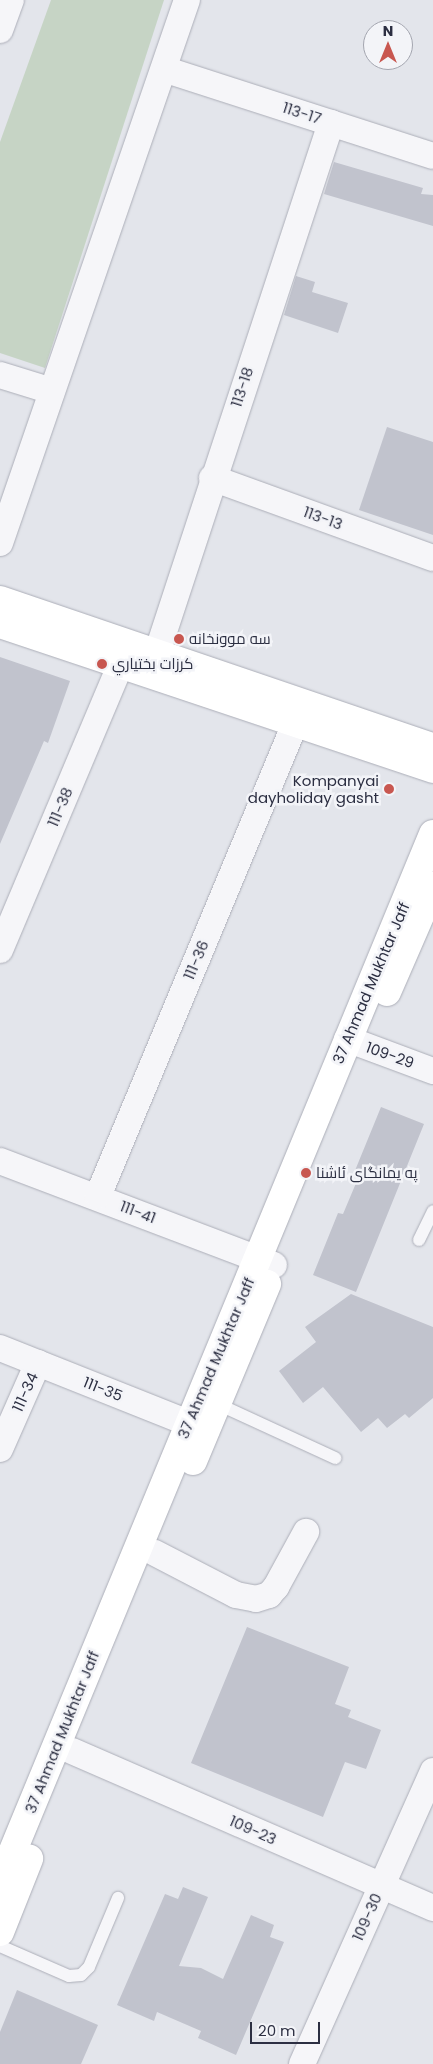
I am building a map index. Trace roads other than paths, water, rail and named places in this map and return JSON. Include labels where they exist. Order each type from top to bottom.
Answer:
[{"type":"street","points":[[0,30],[11,0]]},
{"type":"street","points":[[0,543],[187,0]]},
{"type":"street","name":"113-17","points":[[170,71],[433,156]]},
{"type":"street","name":"113-18","points":[[156,653],[212,478],[331,122]]},
{"type":"street","points":[[0,375],[52,391]]},
{"type":"street","name":"113-13","points":[[212,478],[433,558]]},
{"type":"street","points":[[0,600],[433,747]]},
{"type":"street","points":[[0,624],[433,769]]},
{"type":"street","name":"111-38","points":[[1,942],[121,664]]},
{"type":"street","name":"111-36","points":[[98,1196],[295,724]]},
{"type":"street","name":"37 Ahmad Mukhtar Jaff","points":[[0,1882],[198,1426],[266,1262],[356,1043],[433,834]]},
{"type":"street","name":"37 Ahmad Mukhtar Jaff","points":[[356,1043],[433,886]]},
{"type":"street","name":"109-29","points":[[356,1043],[433,1071]]},
{"type":"street","name":"111-41","points":[[0,1162],[98,1196],[266,1262]]},
{"type":"street","name":"37 Ahmad Mukhtar Jaff","points":[[0,1932],[72,1751],[155,1553],[198,1426],[220,1405],[266,1262]]},
{"type":"street","name":"111-35","points":[[0,1348],[198,1426]]},
{"type":"street","name":"111-34","points":[[0,1449],[38,1363]]},
{"type":"street","points":[[155,1553],[236,1595],[256,1599],[269,1596],[276,1587],[306,1532]]},
{"type":"street","name":"109-23","points":[[72,1751],[433,1908]]},
{"type":"street","name":"109-30","points":[[302,2064],[433,1771]]},
{"type":"lane","points":[[419,1240],[433,1211]]},
{"type":"lane","points":[[220,1405],[335,1458]]},
{"type":"lane","points":[[0,1946],[69,1976],[81,1975],[89,1967],[118,1898]]},
{"type":"place","name":"سه موونخانه","points":[[179,639]]},
{"type":"place","name":"كرزات بختياري","points":[[102,664]]},
{"type":"place","name":"Kompanyai dayholiday gasht","points":[[389,789]]},
{"type":"place","name":"په یمانگای ئاشنا","points":[[306,1173]]}]
